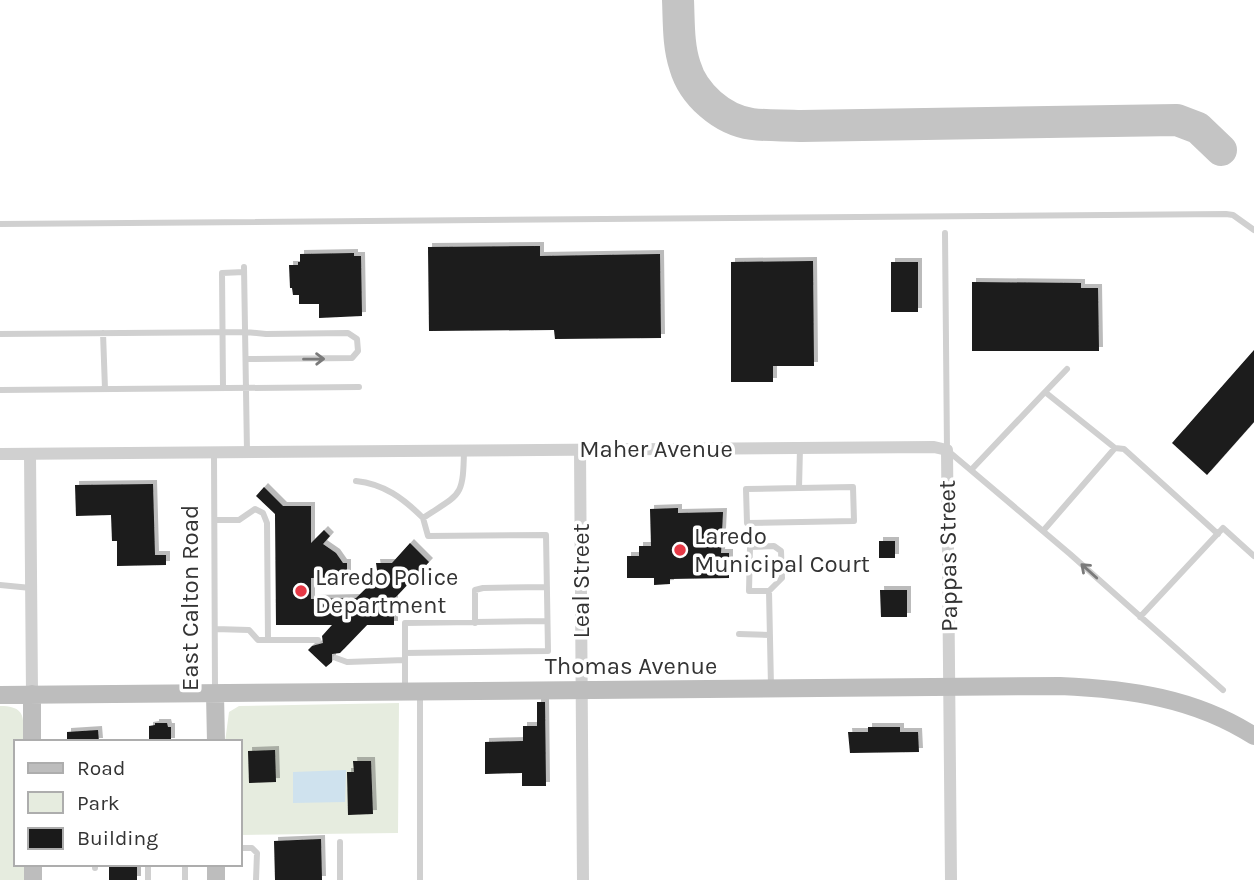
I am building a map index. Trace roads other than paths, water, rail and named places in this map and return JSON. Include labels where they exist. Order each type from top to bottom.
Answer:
[{"type":"street","name":"Maher Avenue","points":[[0,454],[934,447],[947,450]]},
{"type":"street","name":"Leal Street","points":[[580,450],[583,880]]},
{"type":"street","name":"Pappas Street","points":[[947,450],[951,880]]},
{"type":"street","points":[[30,454],[32,740]]},
{"type":"street","name":"Thomas Avenue","points":[[0,695],[1060,686],[1128,691],[1167,698],[1207,711],[1254,736]]},
{"type":"street","name":"East Calton Road","points":[[215,694],[216,740]]},
{"type":"lane","points":[[0,224],[1233,215],[1254,230]]},
{"type":"lane","name":"Pappas Street","points":[[945,233],[947,450]]},
{"type":"lane","points":[[223,388],[222,273],[244,270],[247,453]]},
{"type":"lane","points":[[103,333],[105,389]]},
{"type":"lane","points":[[0,334],[348,333],[357,339],[358,351],[352,358],[246,359]]},
{"type":"lane","points":[[972,469],[1067,369]]},
{"type":"lane","points":[[0,390],[359,387]]},
{"type":"lane","points":[[1045,392],[1115,448],[1124,449],[1218,534]]},
{"type":"lane","points":[[1043,531],[1115,448]]},
{"type":"lane","points":[[799,488],[800,449]]},
{"type":"lane","points":[[947,450],[1223,690]]},
{"type":"lane","points":[[423,518],[458,494],[463,485],[464,451]]},
{"type":"lane","name":"East Calton Road","points":[[214,454],[215,694]]},
{"type":"lane","points":[[336,658],[347,662],[548,651],[546,535],[428,536],[423,518],[407,502],[373,483],[356,481]]},
{"type":"lane","points":[[853,487],[854,521],[747,523],[746,489],[799,488],[853,487]]},
{"type":"lane","points":[[215,520],[239,520],[255,509],[263,513],[267,523],[268,640]]},
{"type":"lane","points":[[1140,617],[1223,528],[1254,556]]},
{"type":"lane","points":[[769,591],[749,591],[750,547],[774,546],[781,551],[782,578],[769,591],[771,689]]},
{"type":"lane","points":[[0,585],[31,587]]},
{"type":"lane","points":[[475,623],[475,590],[483,587],[547,587]]},
{"type":"lane","points":[[420,880],[413,692],[405,657],[405,623],[547,621]]},
{"type":"lane","points":[[215,629],[249,630],[258,640],[318,640]]},
{"type":"lane","points":[[739,634],[770,635]]},
{"type":"lane","points":[[340,842],[340,880]]},
{"type":"lane","points":[[242,848],[253,848],[257,853],[256,880]]},
{"type":"water","points":[[346,770],[345,802],[293,803],[293,772]]},
{"type":"place","name":"Laredo Municipal Court","points":[[680,550]]},
{"type":"place","name":"Laredo Police Department","points":[[301,591]]}]
